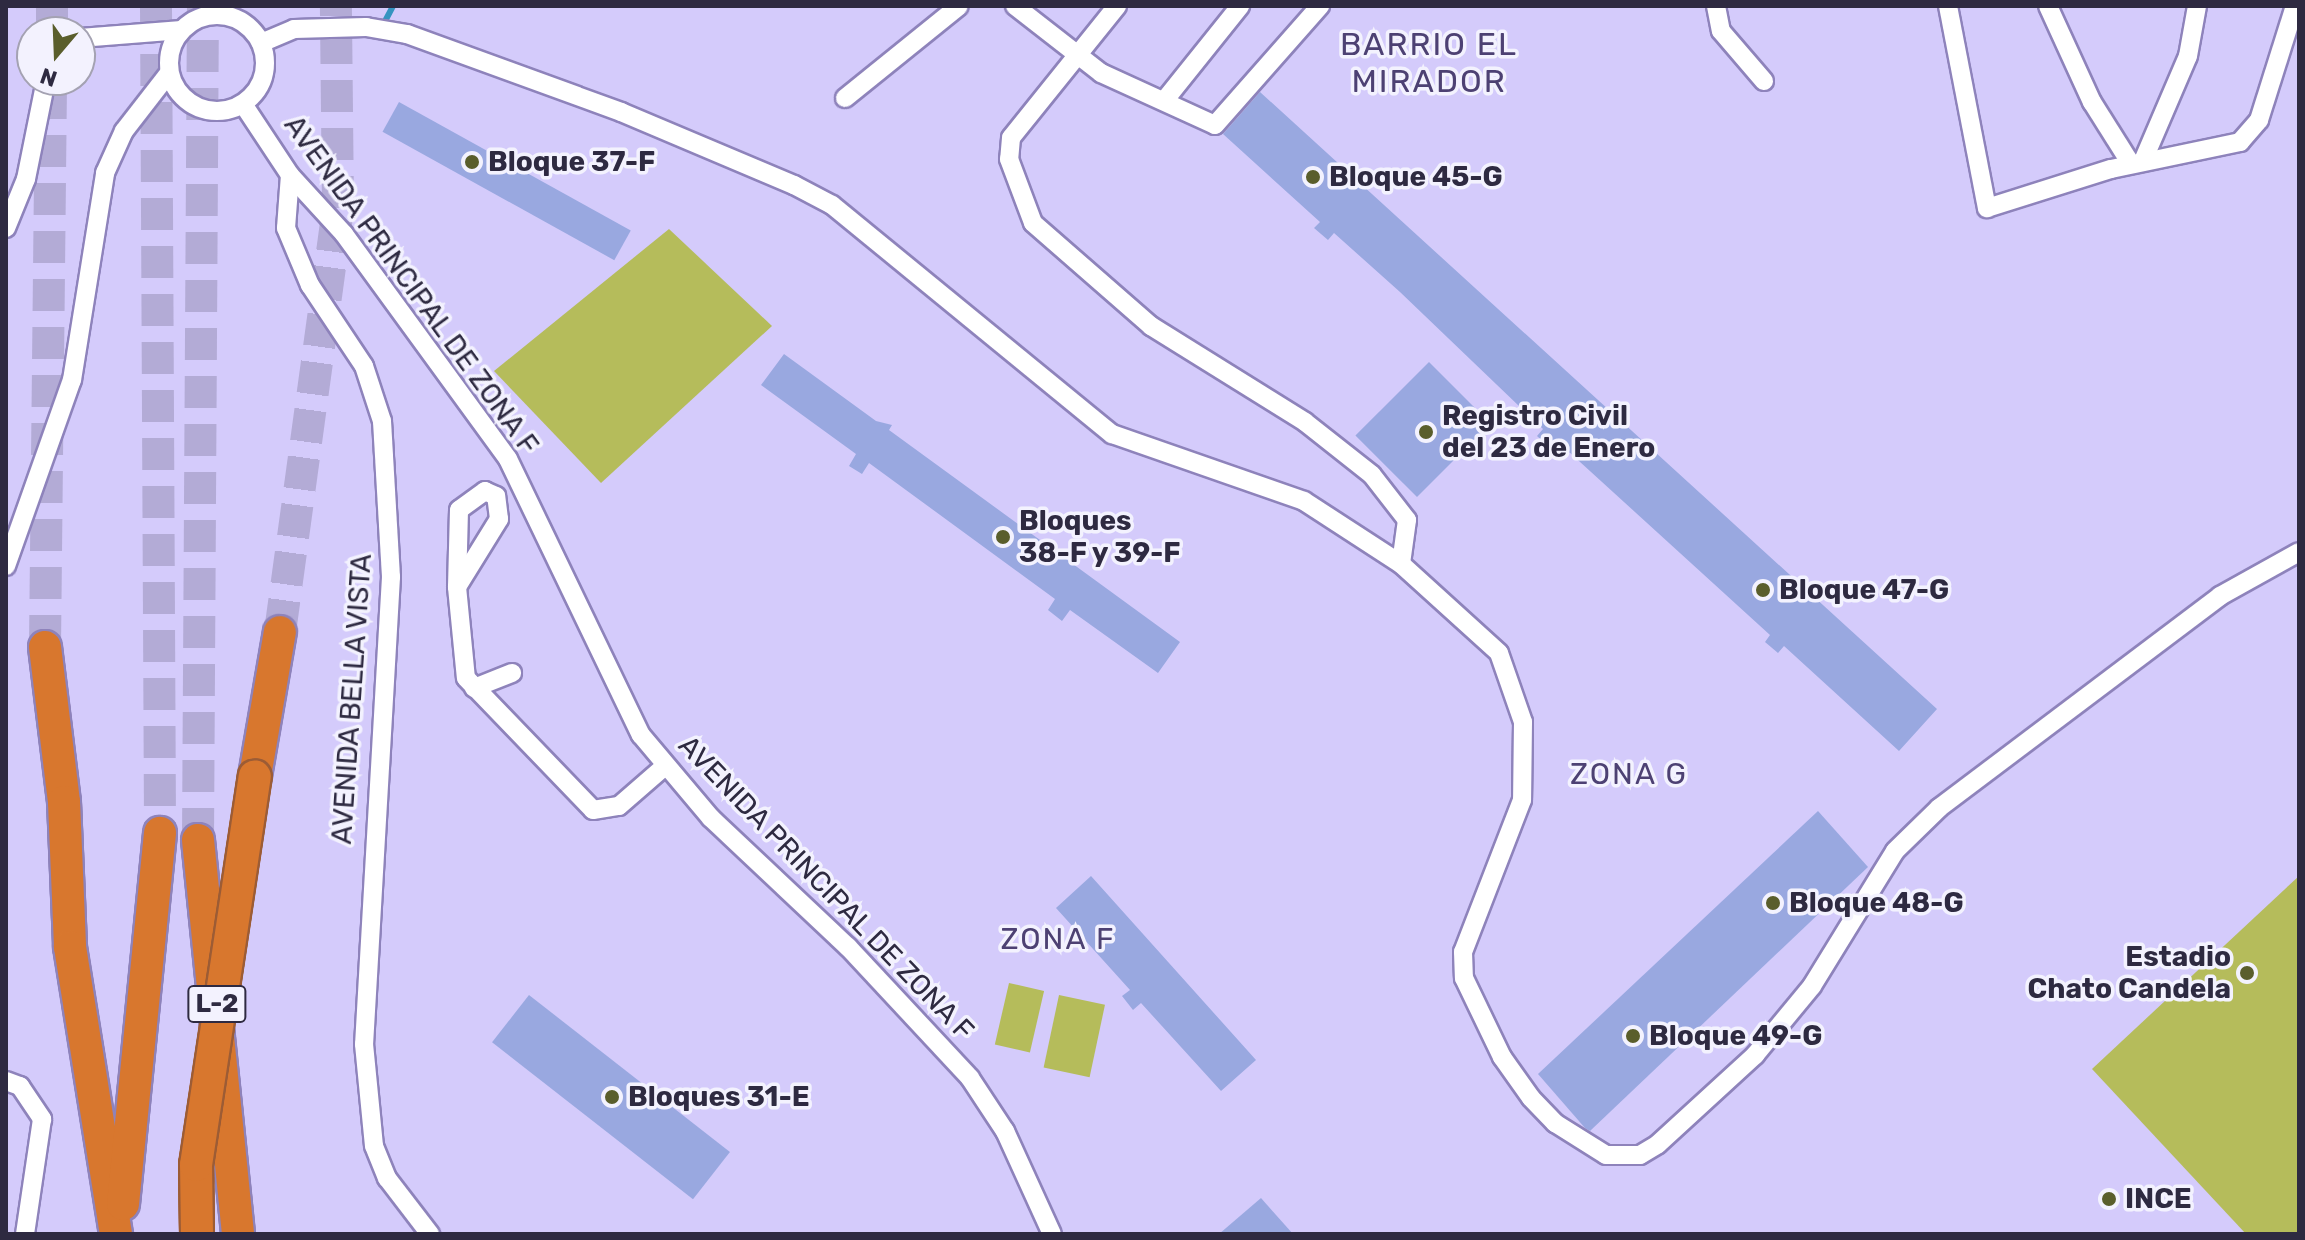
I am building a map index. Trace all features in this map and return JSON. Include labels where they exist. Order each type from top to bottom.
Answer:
[{"type":"highway","name":"L-2","points":[[197,1234],[196,1165],[280,632]]},
{"type":"highway","name":"L-2","points":[[45,647],[64,802],[70,947],[118,1234]]},
{"type":"highway","name":"L-2","points":[[118,1234],[160,833]]},
{"type":"highway","name":"L-2","points":[[198,840],[238,1234]]},
{"type":"street","points":[[845,98],[959,6]]},
{"type":"street","points":[[1015,6],[1076,58],[1208,125],[1222,121],[1320,6]]},
{"type":"street","points":[[1117,6],[1011,138],[1009,159],[1033,223],[1151,326],[1305,422],[1372,475],[1407,520],[1401,564]]},
{"type":"street","points":[[1164,101],[1240,6]]},
{"type":"street","points":[[1716,6],[1721,31],[1764,81]]},
{"type":"street","points":[[1948,6],[1987,208],[2137,163],[2220,150],[2250,134],[2295,6]]},
{"type":"street","points":[[2048,6],[2092,102],[2137,163]]},
{"type":"street","points":[[2137,163],[2188,56],[2197,6]]},
{"type":"street","points":[[200,11],[236,19],[261,43],[264,77],[243,104],[221,112],[198,108],[179,94],[169,73],[170,49],[200,11]]},
{"type":"street","points":[[261,43],[294,29],[366,27],[407,34],[621,112],[794,185],[832,205],[1112,434],[1304,501],[1401,564],[1499,653],[1523,722],[1522,800],[1463,952],[1471,998],[1531,1098],[1575,1138],[1623,1158],[1658,1144],[1755,1055],[1812,986],[1895,851],[1917,828],[2220,596],[2299,552]]},
{"type":"street","points":[[96,37],[182,30]]},
{"type":"street","points":[[6,566],[72,380],[105,173],[124,131],[169,73]]},
{"type":"street","points":[[6,228],[26,179],[43,96]]},
{"type":"street","name":"AVENIDA PRINCIPAL DE ZONA F","points":[[243,104],[290,175],[344,234],[508,459],[618,696],[665,766],[970,1078],[1005,1131],[1052,1234]]},
{"type":"street","name":"AVENIDA BELLA VISTA","points":[[290,175],[286,228],[310,285],[364,366],[382,421],[391,577],[369,867],[366,1085],[374,1146],[387,1178],[430,1234]]},
{"type":"street","points":[[457,587],[461,668],[474,688],[593,810],[619,806],[665,766]]},
{"type":"street","points":[[474,688],[512,673]]},
{"type":"street","points":[[6,1081],[20,1086],[42,1119],[25,1234]]},
{"type":"green space","points":[[669,229],[772,326],[601,483],[494,371]]},
{"type":"green space","name":"Estadio Chato Candela","points":[[2299,876],[2299,1234],[2246,1234],[2092,1069]]},
{"type":"green space","points":[[1009,983],[1044,991],[1030,1052],[995,1044]]},
{"type":"green space","points":[[1059,995],[1105,1005],[1090,1077],[1044,1067]]},
{"type":"building","points":[[1260,92],[1937,709],[1899,751],[1784,646],[1778,653],[1765,642],[1770,635],[1557,441],[1550,448],[1537,436],[1543,429],[1400,292],[1334,233],[1328,240],[1314,228],[1320,222],[1223,134]]},
{"type":"building","name":"Bloque 37-F","points":[[399,102],[631,230],[614,260],[383,132]]},
{"type":"building","name":"Bloques 38-F y 39-F","points":[[784,354],[876,421],[892,425],[889,430],[1180,642],[1158,673],[1070,610],[1062,621],[1048,610],[1055,599],[869,463],[862,474],[849,466],[856,454],[761,385]]},
{"type":"building","name":"Registro Civil del 23 de Enero","points":[[1429,362],[1491,424],[1417,497],[1355,436]]},
{"type":"building","points":[[1818,811],[1868,867],[1590,1131],[1585,1128],[1538,1074]]},
{"type":"building","points":[[1091,876],[1256,1060],[1221,1091],[1141,1003],[1133,1010],[1122,996],[1130,990],[1056,908]]},
{"type":"building","name":"Bloques 31-E","points":[[529,995],[730,1152],[693,1199],[492,1042]]},
{"type":"building","points":[[1261,1198],[1293,1234],[1219,1234]]},
{"type":"waterway","points":[[383,25],[393,6]]},
{"type":"tunnel","points":[[52,6],[52,16]]},
{"type":"tunnel","points":[[156,6],[160,833]]},
{"type":"tunnel","points":[[198,840],[203,6]]},
{"type":"tunnel","points":[[280,632],[338,208],[336,6]]},
{"type":"tunnel","points":[[45,647],[51,96]]},
{"type":"place","name":"Bloque 37-F","points":[[472,162]]},
{"type":"place","name":"Bloque 45-G","points":[[1313,177]]},
{"type":"place","name":"Registro Civil del 23 de Enero","points":[[1426,432]]},
{"type":"place","name":"Bloques 38-F y 39-F","points":[[1003,537]]},
{"type":"place","name":"Bloque 47-G","points":[[1763,590]]},
{"type":"place","name":"Bloque 48-G","points":[[1773,903]]},
{"type":"place","name":"Estadio Chato Candela","points":[[2247,973]]},
{"type":"place","name":"Bloque 49-G","points":[[1633,1036]]},
{"type":"place","name":"Bloques 31-E","points":[[612,1097]]},
{"type":"place","name":"INCE","points":[[2109,1199]]},
{"type":"district","name":"BARRIO EL MIRADOR","points":[[1429,64]]},
{"type":"district","name":"ZONA G","points":[[1629,774]]},
{"type":"district","name":"ZONA F","points":[[1058,939]]}]
